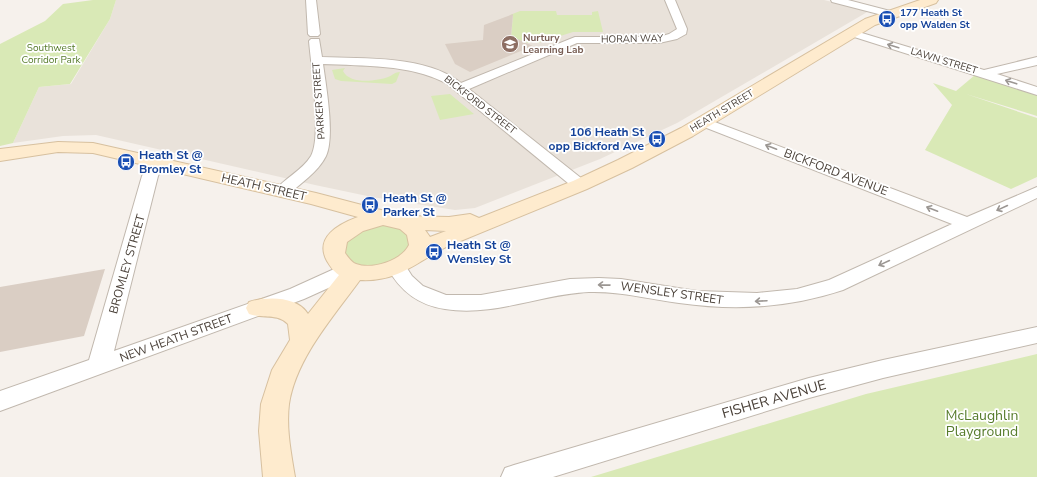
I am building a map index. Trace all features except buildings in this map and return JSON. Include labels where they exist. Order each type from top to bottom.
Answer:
[{"type":"main road","name":"HEATH STREET","points":[[414,254],[438,242],[580,185],[625,164],[704,122],[870,22],[932,0]]},
{"type":"main road","name":"HEATH STREET","points":[[0,155],[48,148],[76,147],[97,149],[316,199],[383,218]]},
{"type":"main road","name":"HEATH STREET","points":[[316,199],[338,220],[341,235]]},
{"type":"main road","name":"HEATH STREET","points":[[404,222],[448,224],[507,214]]},
{"type":"main road","points":[[383,218],[404,222],[413,227],[418,233],[420,240],[414,254],[396,268],[376,272],[352,271],[336,258],[334,250],[336,242],[341,235],[359,223],[383,218]]},
{"type":"main road","points":[[280,477],[274,432],[275,403],[284,375],[303,342],[352,271]]},
{"type":"main road","points":[[258,308],[277,307],[291,311],[301,322],[304,332],[303,342]]},
{"type":"street","name":"PARKER STREET","points":[[282,192],[312,163],[322,150],[322,133],[311,0]]},
{"type":"street","name":"HORAN WAY","points":[[460,88],[572,41],[583,39],[653,40],[677,36],[682,32],[682,29],[670,0]]},
{"type":"street","points":[[836,0],[890,14]]},
{"type":"street","name":"LAWN STREET","points":[[852,33],[984,74],[1037,61]]},
{"type":"street","name":"BICKFORD STREET","points":[[316,60],[421,68],[445,77],[580,185]]},
{"type":"street","points":[[984,74],[1037,90]]},
{"type":"street","name":"BICKFORD AVENUE","points":[[704,122],[968,224]]},
{"type":"street","name":"BROMLEY STREET","points":[[99,366],[150,176],[157,163]]},
{"type":"street","name":"WENSLEY STREET","points":[[396,268],[408,285],[422,295],[457,303],[482,302],[560,287],[603,284],[631,287],[699,299],[763,301],[802,296],[836,285],[1037,192]]},
{"type":"street","name":"NEW HEATH STREET","points":[[0,401],[258,308],[352,271]]},
{"type":"street","name":"FISHER AVENUE","points":[[514,477],[809,388],[883,369],[1037,335]]},
{"type":"shaded area","points":[[116,0],[824,0],[869,11],[677,123],[600,159],[475,208],[455,210],[372,197],[96,135],[63,136],[13,143],[39,87],[71,84],[110,19]]},
{"type":"green space","name":"Southwest Corridor Park","points":[[93,0],[116,0],[110,19],[70,84],[39,87],[13,143],[0,146],[0,44],[45,21],[63,4]]},
{"type":"green space","points":[[520,11],[556,11],[557,15],[592,15],[592,12],[598,11],[603,32],[573,32],[538,43],[534,41],[528,43],[511,37],[513,16],[510,15]]},
{"type":"green space","points":[[345,68],[343,71],[346,75],[357,80],[364,81],[388,77],[400,72],[396,82],[392,84],[341,81],[335,79],[332,70]]},
{"type":"green space","points":[[975,75],[1037,95],[1037,116],[966,94],[1037,118],[1037,177],[1011,189],[925,150],[952,105],[933,83],[956,91]]},
{"type":"green space","points":[[450,94],[474,114],[440,120],[431,96]]},
{"type":"green space","points":[[367,223],[400,223],[414,241],[400,257],[387,264],[370,266],[353,262],[347,257],[344,250],[344,241]]},
{"type":"green space","name":"McLaughlin Playground","points":[[1037,354],[1037,477],[591,477],[866,394]]},
{"type":"place","name":"177 Heath St opp Walden St","points":[[887,19]]},
{"type":"place","name":"Nurtury Learning Lab","points":[[510,44]]},
{"type":"place","name":"106 Heath St opp Bickford Ave","points":[[657,139]]},
{"type":"place","name":"Heath St @ Bromley St","points":[[126,162]]},
{"type":"place","name":"Heath St @ Parker St","points":[[370,205]]},
{"type":"place","name":"Heath St @ Wensley St","points":[[434,252]]}]
